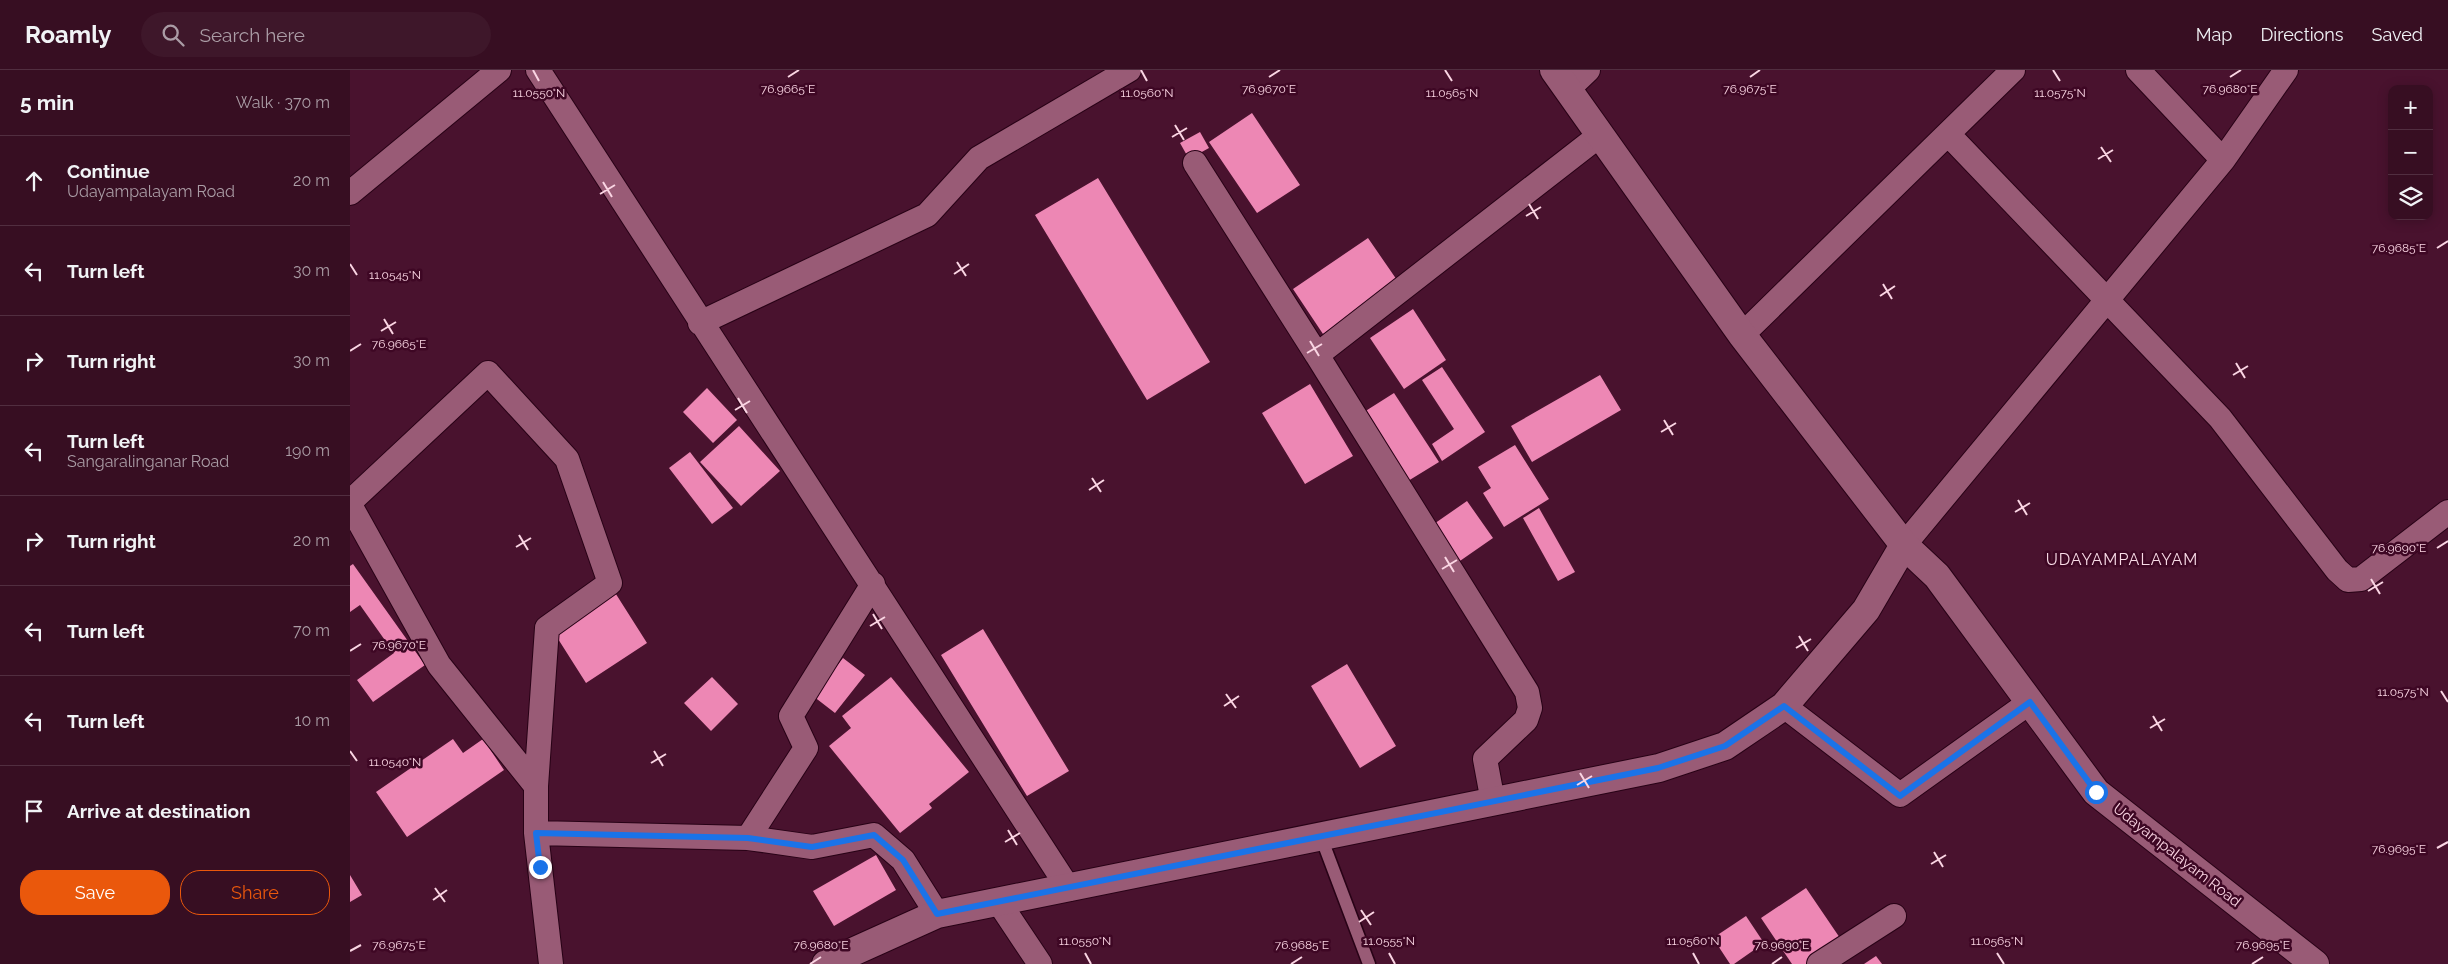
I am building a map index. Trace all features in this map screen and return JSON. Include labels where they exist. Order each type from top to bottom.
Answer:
[{"type":"main road","name":"Udayampalayam Road","points":[[1561,80],[1742,335],[1904,545],[1937,576],[2096,792],[2315,964]]},
{"type":"main road","points":[[826,964],[937,914],[1069,889],[1658,768],[1725,746],[1784,706],[1866,610],[1904,545]]},
{"type":"street","points":[[350,193],[499,70]]},
{"type":"street","points":[[538,70],[700,323],[873,584],[1069,889]]},
{"type":"street","points":[[700,323],[927,215],[979,158],[1129,70]]},
{"type":"street","points":[[1561,80],[1588,70]]},
{"type":"street","points":[[1742,335],[2013,70]]},
{"type":"street","points":[[2138,70],[2224,160]]},
{"type":"street","points":[[1904,545],[2224,160],[2286,70]]},
{"type":"street","points":[[1948,134],[2231,430],[2337,570],[2348,580],[2361,579],[2448,512]]},
{"type":"street","points":[[1317,355],[1600,135]]},
{"type":"street","points":[[1195,163],[1527,692],[1530,708],[1526,720],[1485,759],[1493,802]]},
{"type":"street","points":[[536,786],[439,665],[350,504],[488,373],[567,459],[610,583],[547,628],[536,786],[536,833],[551,964]]},
{"type":"street","points":[[748,838],[806,748],[791,716],[873,584]]},
{"type":"street","points":[[1784,706],[1900,796],[2030,702]]},
{"type":"street","points":[[536,833],[748,838],[812,847],[874,835],[903,860],[937,914]]},
{"type":"street","points":[[998,901],[1040,964]]},
{"type":"street","points":[[1819,964],[1894,916]]},
{"type":"lane","points":[[1321,837],[1369,964]]},
{"type":"building","points":[[1252,113],[1300,185],[1257,213],[1209,142]]},
{"type":"building","points":[[1200,132],[1209,148],[1189,159],[1180,143]]},
{"type":"building","points":[[1098,178],[1210,362],[1147,400],[1035,215]]},
{"type":"building","points":[[1368,238],[1399,283],[1323,334],[1293,289]]},
{"type":"building","points":[[1413,309],[1446,360],[1404,389],[1370,338]]},
{"type":"building","points":[[1442,367],[1485,432],[1442,461],[1432,444],[1454,429],[1422,380]]},
{"type":"building","points":[[1600,375],[1621,410],[1532,462],[1511,426]]},
{"type":"building","points":[[1310,384],[1353,456],[1305,484],[1262,413]]},
{"type":"building","points":[[707,388],[737,420],[713,443],[683,412]]},
{"type":"building","points":[[1394,393],[1439,462],[1408,481],[1364,412]]},
{"type":"building","points":[[739,426],[780,471],[741,506],[700,462]]},
{"type":"building","points":[[1515,445],[1549,499],[1504,527],[1483,493],[1491,488],[1478,467]]},
{"type":"building","points":[[690,452],[733,508],[712,524],[669,468]]},
{"type":"building","points":[[1467,501],[1493,538],[1457,563],[1431,526]]},
{"type":"building","points":[[1539,508],[1575,572],[1558,581],[1523,518]]},
{"type":"building","points":[[353,564],[425,665],[373,702],[357,680],[394,653],[360,605],[350,612],[350,566]]},
{"type":"building","points":[[614,591],[647,643],[586,683],[553,631]]},
{"type":"building","points":[[983,629],[1069,771],[1027,796],[941,655]]},
{"type":"building","points":[[843,658],[865,675],[835,713],[813,696]]},
{"type":"building","points":[[1347,664],[1396,746],[1360,768],[1311,686]]},
{"type":"building","points":[[712,677],[738,704],[711,731],[684,703]]},
{"type":"building","points":[[891,677],[969,772],[929,804],[932,808],[900,833],[829,746],[851,728],[842,716]]},
{"type":"building","points":[[453,739],[463,753],[483,739],[504,770],[407,837],[376,792]]},
{"type":"building","points":[[876,855],[896,890],[834,926],[813,891]]},
{"type":"building","points":[[350,875],[362,895],[350,902]]},
{"type":"building","points":[[1806,888],[1842,941],[1808,964],[1792,964],[1761,918]]},
{"type":"building","points":[[1746,916],[1764,943],[1734,964],[1730,964],[1713,938]]},
{"type":"building","points":[[1876,956],[1882,964],[1864,964]]},
{"type":"district","name":"UDAYAMPALAYAM","points":[[2122,559]]},
{"type":"route","points":[[540,867],[536,833],[748,838],[812,847],[874,835],[903,860],[937,914],[1069,889],[1658,768],[1725,746],[1784,706],[1900,796],[2030,702],[2096,792]]}]
